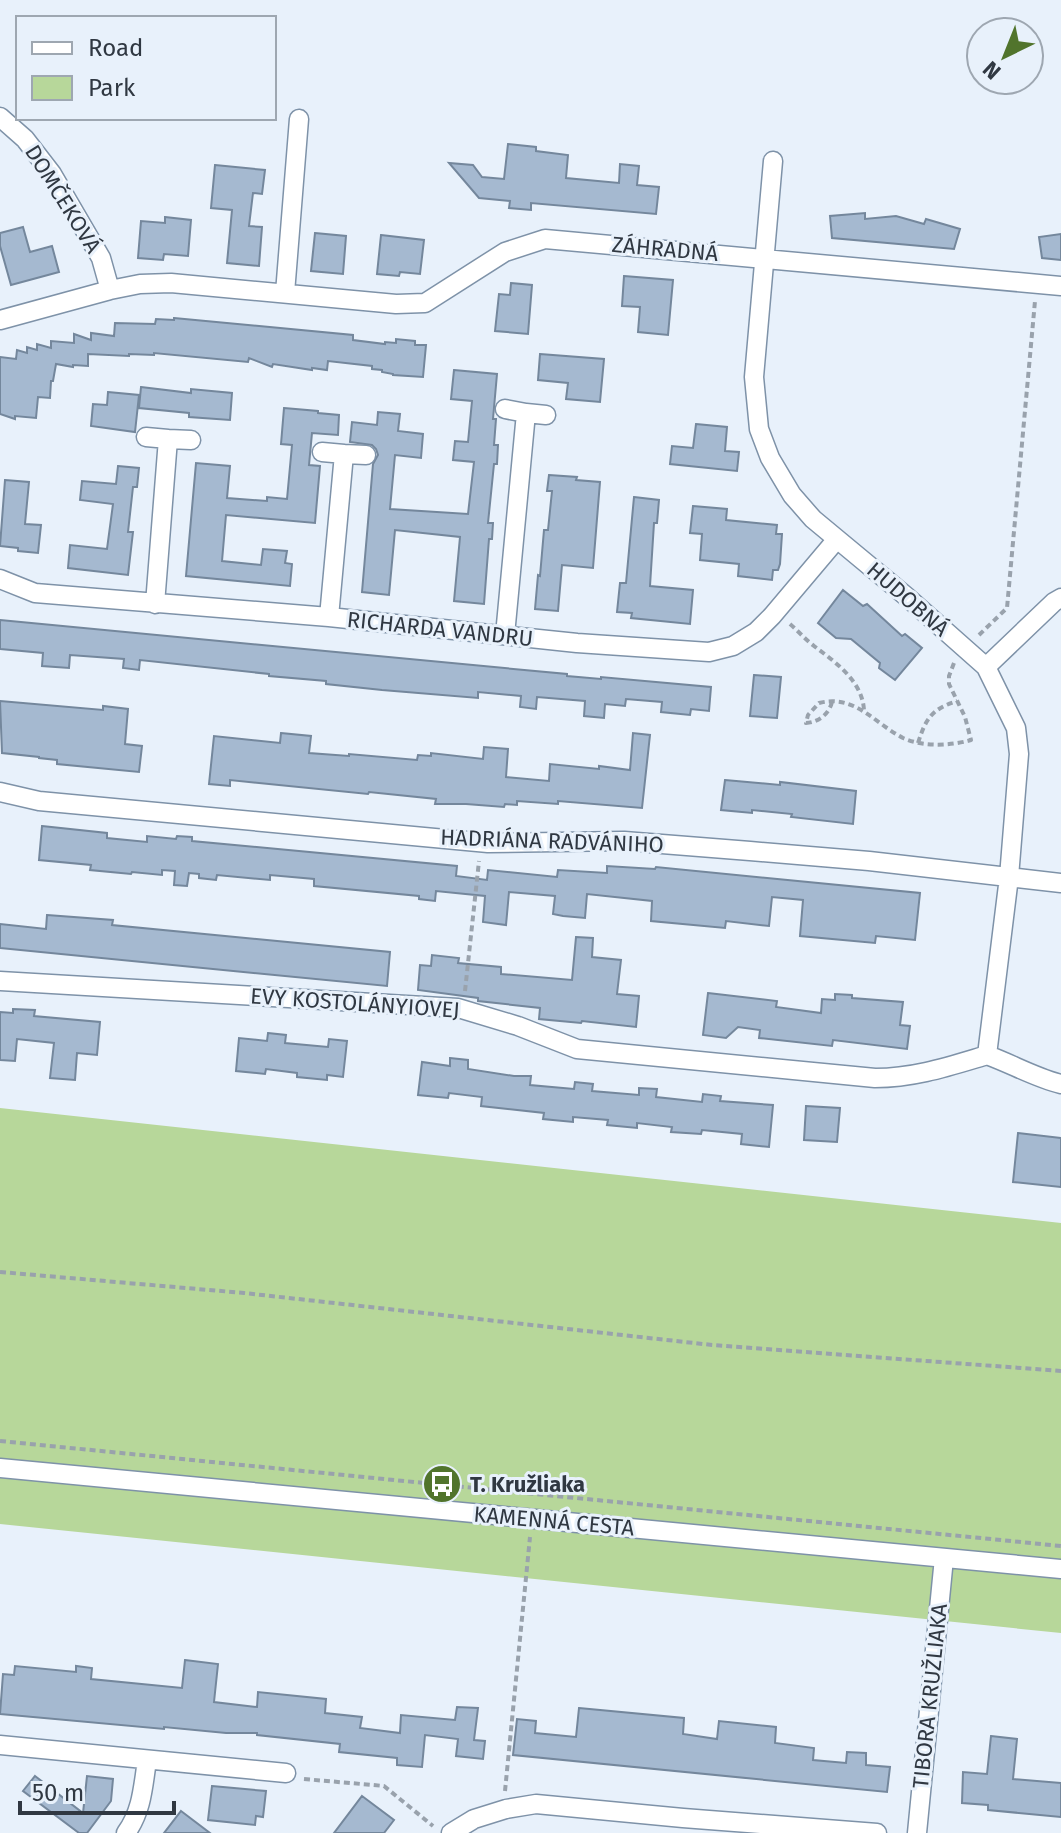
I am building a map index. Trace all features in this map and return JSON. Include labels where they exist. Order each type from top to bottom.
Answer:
[{"type":"street","name":"DOMČEKOVÁ","points":[[0,117],[25,139],[52,174],[101,258],[110,290]]},
{"type":"street","points":[[285,293],[299,119]]},
{"type":"street","name":"HUDOBNÁ","points":[[773,161],[754,377],[759,429],[770,458],[792,495],[813,519],[986,667],[1016,728],[1019,754],[1009,877],[987,1055]]},
{"type":"street","name":"ZÁHRADNÁ","points":[[0,320],[140,284],[171,283],[396,304],[425,303],[505,252],[545,239],[1061,286]]},
{"type":"street","points":[[505,409],[546,415]]},
{"type":"street","points":[[505,635],[526,413]]},
{"type":"street","points":[[146,437],[191,440]]},
{"type":"street","points":[[155,604],[168,439]]},
{"type":"street","points":[[322,452],[366,455]]},
{"type":"street","points":[[329,617],[344,454]]},
{"type":"street","name":"RICHARDA VANDRU","points":[[0,579],[35,593],[329,617],[577,643],[709,652],[741,643],[756,632],[837,539]]},
{"type":"street","points":[[986,667],[1061,598]]},
{"type":"street","name":"HADRIÁNA RADVÁNIHO","points":[[0,792],[39,801],[480,842],[624,841],[854,860],[1061,883]]},
{"type":"street","name":"EVY KOSTOLÁNYIOVEJ","points":[[0,981],[464,1009],[577,1049],[858,1077],[893,1078],[929,1073],[987,1055]]},
{"type":"street","points":[[987,1055],[1061,1084]]},
{"type":"street","name":"KAMENNÁ CESTA","points":[[0,1468],[1061,1569]]},
{"type":"street","name":"TIBORA KRUŽLIAKA","points":[[917,1833],[944,1558]]},
{"type":"street","points":[[0,1745],[286,1773]]},
{"type":"street","points":[[126,1833],[136,1820],[147,1760]]},
{"type":"street","points":[[451,1833],[474,1819],[536,1804],[683,1826],[877,1833]]},
{"type":"path","points":[[832,702],[830,709],[819,720],[806,723],[812,708],[819,703],[839,701],[854,705],[905,739],[918,743],[950,744],[971,740],[965,717],[949,684],[949,676],[965,649],[1007,608],[1036,284]]},
{"type":"path","points":[[775,612],[839,665],[857,689],[864,703],[864,711]]},
{"type":"path","points":[[918,743],[931,714],[957,701]]},
{"type":"path","points":[[464,1009],[480,842]]},
{"type":"path","points":[[0,1272],[260,1295],[712,1345],[1061,1371]]},
{"type":"path","points":[[0,1441],[1061,1546]]},
{"type":"path","points":[[504,1788],[531,1531]]},
{"type":"path","points":[[286,1773],[292,1777],[384,1786],[441,1833]]},
{"type":"green space","points":[[0,1108],[1061,1223],[1061,1633],[0,1524]]},
{"type":"building","points":[[508,144],[568,155],[566,178],[619,183],[620,164],[639,166],[637,185],[659,187],[656,214],[531,203],[531,210],[509,208],[510,201],[479,198],[449,163],[473,165],[482,177],[504,179]]},
{"type":"building","points":[[215,165],[265,170],[262,194],[253,193],[249,226],[262,227],[259,266],[227,263],[232,210],[211,208]]},
{"type":"building","points":[[865,213],[865,219],[896,216],[924,224],[926,219],[960,229],[954,249],[832,238],[830,216]]},
{"type":"building","points":[[165,217],[191,220],[188,256],[164,254],[163,260],[138,258],[141,221],[165,223]]},
{"type":"building","points":[[23,227],[30,252],[52,246],[59,272],[11,285],[0,246],[0,233]]},
{"type":"building","points":[[315,233],[346,236],[343,274],[311,271]]},
{"type":"building","points":[[1061,234],[1061,260],[1042,258],[1039,237]]},
{"type":"building","points":[[381,235],[424,240],[420,274],[377,274]]},
{"type":"building","points":[[624,276],[673,280],[668,335],[638,332],[640,307],[622,306]]},
{"type":"building","points":[[511,283],[532,285],[528,334],[495,331],[499,294],[510,295]]},
{"type":"building","points":[[174,318],[353,335],[353,340],[385,344],[396,343],[396,339],[415,341],[415,345],[426,345],[423,377],[393,375],[372,369],[372,366],[328,361],[327,370],[312,370],[273,364],[272,367],[249,358],[248,362],[154,353],[129,356],[88,354],[88,366],[56,364],[50,398],[38,397],[36,418],[15,416],[15,419],[0,414],[0,357],[16,359],[17,350],[27,353],[27,347],[37,350],[37,344],[51,348],[51,341],[74,343],[74,334],[91,340],[91,333],[114,336],[115,323],[155,324],[156,319]]},
{"type":"building","points":[[540,354],[604,359],[600,402],[566,399],[568,383],[538,380]]},
{"type":"building","points":[[454,370],[497,374],[493,419],[496,419],[494,445],[498,445],[497,464],[494,464],[488,523],[493,523],[484,604],[454,601],[460,537],[395,530],[389,595],[362,592],[373,464],[378,455],[372,445],[350,442],[352,422],[377,425],[378,412],[400,414],[398,431],[423,434],[421,458],[395,455],[390,509],[468,514],[474,462],[453,460],[455,441],[468,442],[472,401],[451,399]]},
{"type":"building","points":[[141,387],[191,393],[191,389],[232,393],[230,420],[139,408]]},
{"type":"building","points":[[108,392],[139,395],[135,432],[91,426],[93,404],[107,405]]},
{"type":"building","points":[[284,408],[339,415],[338,435],[312,433],[309,465],[320,466],[315,523],[226,515],[222,561],[261,565],[263,549],[287,551],[285,563],[292,564],[290,586],[186,576],[196,463],[230,466],[227,498],[287,499],[292,445],[281,444]]},
{"type":"building","points":[[696,424],[727,427],[725,451],[739,452],[737,471],[670,464],[672,446],[693,448]]},
{"type":"building","points":[[118,466],[139,468],[137,487],[133,487],[128,532],[133,532],[128,575],[68,568],[70,545],[107,549],[113,504],[80,500],[82,481],[116,484]]},
{"type":"building","points":[[549,475],[600,482],[593,568],[562,565],[558,611],[535,609],[544,530],[548,530],[552,491],[547,491]]},
{"type":"building","points":[[5,480],[29,482],[25,524],[41,525],[38,553],[0,546]]},
{"type":"building","points":[[634,497],[659,500],[657,523],[654,523],[650,586],[693,590],[690,624],[631,618],[632,613],[617,612],[620,583],[626,583]]},
{"type":"building","points":[[693,506],[727,509],[726,520],[777,525],[776,534],[782,534],[780,564],[778,570],[773,570],[772,580],[738,576],[739,564],[700,560],[702,534],[690,533]]},
{"type":"building","points":[[843,590],[863,606],[867,604],[902,636],[905,634],[922,648],[895,680],[851,639],[836,638],[818,623]]},
{"type":"building","points":[[0,620],[567,676],[711,687],[709,711],[691,709],[690,715],[661,712],[662,702],[626,699],[625,706],[605,704],[604,718],[584,716],[585,701],[537,697],[536,709],[520,707],[521,696],[478,692],[478,698],[382,690],[140,660],[139,670],[123,668],[124,659],[70,655],[69,668],[42,666],[43,653],[0,649]]},
{"type":"building","points":[[754,675],[781,677],[777,718],[750,716]]},
{"type":"building","points":[[0,701],[103,710],[103,706],[128,709],[125,744],[142,746],[139,772],[57,764],[57,760],[2,753]]},
{"type":"building","points":[[281,733],[311,736],[309,753],[349,756],[417,760],[418,755],[431,756],[431,753],[483,759],[484,747],[508,749],[506,777],[549,781],[550,764],[630,770],[633,733],[650,735],[642,808],[558,801],[558,804],[517,801],[517,805],[505,804],[504,807],[435,804],[436,799],[369,792],[230,780],[230,786],[209,784],[214,736],[280,743]]},
{"type":"building","points":[[725,780],[780,785],[780,782],[856,791],[853,824],[791,817],[792,814],[721,810]]},
{"type":"building","points":[[42,826],[107,833],[107,838],[147,842],[147,836],[192,837],[192,841],[457,866],[456,876],[487,880],[488,870],[557,877],[558,870],[607,873],[607,866],[656,867],[920,893],[915,940],[876,936],[875,943],[800,936],[803,900],[772,897],[769,926],[726,921],[725,928],[651,921],[652,901],[587,894],[585,918],[563,916],[553,914],[555,896],[509,892],[506,925],[483,922],[485,896],[436,891],[435,901],[419,899],[419,896],[314,886],[314,879],[270,875],[270,880],[217,875],[216,880],[189,873],[187,886],[174,885],[175,871],[162,870],[162,875],[131,874],[90,870],[91,865],[39,860]]},
{"type":"building","points":[[47,915],[113,920],[112,925],[390,952],[387,986],[0,948],[0,924],[46,929]]},
{"type":"building","points":[[576,937],[593,938],[592,957],[621,960],[617,994],[639,996],[636,1027],[539,1019],[540,1008],[418,990],[420,965],[431,966],[432,955],[459,958],[458,963],[501,967],[501,974],[572,980]]},
{"type":"building","points":[[708,993],[777,1001],[776,1007],[821,1013],[822,999],[835,1000],[835,994],[903,1002],[900,1025],[910,1026],[907,1049],[833,1040],[832,1046],[759,1038],[760,1030],[738,1027],[726,1038],[703,1035]]},
{"type":"building","points":[[13,1009],[35,1010],[34,1016],[100,1022],[97,1055],[77,1053],[75,1080],[50,1078],[54,1043],[17,1039],[15,1061],[0,1060],[0,1012],[13,1013]]},
{"type":"building","points":[[268,1033],[286,1035],[285,1043],[328,1047],[329,1039],[347,1041],[343,1077],[327,1075],[327,1080],[266,1069],[265,1074],[236,1071],[239,1038],[267,1041]]},
{"type":"building","points":[[450,1058],[468,1060],[468,1069],[531,1076],[530,1085],[574,1089],[575,1082],[593,1084],[592,1091],[639,1095],[639,1088],[657,1089],[656,1097],[702,1102],[703,1094],[721,1096],[720,1101],[773,1105],[769,1147],[741,1144],[742,1134],[702,1130],[701,1134],[671,1132],[672,1127],[637,1123],[637,1128],[607,1125],[608,1120],[573,1117],[573,1122],[543,1119],[544,1113],[481,1106],[482,1097],[449,1093],[448,1098],[418,1095],[422,1062],[450,1066]]},
{"type":"building","points":[[806,1106],[840,1108],[837,1142],[804,1140]]},
{"type":"building","points":[[1018,1133],[1061,1138],[1061,1187],[1013,1182]]},
{"type":"building","points":[[185,1660],[218,1664],[214,1702],[257,1707],[258,1692],[326,1699],[325,1713],[362,1717],[360,1728],[400,1733],[401,1715],[455,1720],[457,1707],[478,1708],[474,1740],[485,1741],[483,1759],[456,1756],[458,1739],[425,1735],[422,1767],[397,1765],[397,1758],[339,1752],[340,1744],[257,1733],[164,1729],[0,1714],[3,1674],[14,1675],[15,1666],[76,1672],[76,1666],[92,1668],[91,1679],[182,1688]]},
{"type":"building","points":[[579,1708],[684,1718],[683,1734],[717,1739],[719,1721],[776,1727],[775,1743],[814,1748],[813,1760],[846,1763],[847,1752],[866,1753],[866,1765],[890,1767],[887,1792],[513,1755],[517,1719],[536,1721],[535,1733],[576,1737]]},
{"type":"building","points":[[991,1736],[1017,1739],[1013,1779],[1061,1783],[1061,1817],[988,1810],[988,1805],[962,1803],[963,1772],[987,1774]]},
{"type":"building","points":[[35,1776],[83,1813],[87,1776],[113,1779],[111,1801],[87,1833],[79,1833],[23,1791]]},
{"type":"building","points":[[212,1786],[266,1791],[263,1817],[256,1816],[255,1825],[208,1820]]},
{"type":"building","points":[[362,1796],[394,1820],[384,1833],[334,1833]]},
{"type":"building","points":[[181,1811],[210,1833],[164,1833]]},
{"type":"place","name":"T. Kružliaka","points":[[442,1484]]}]
